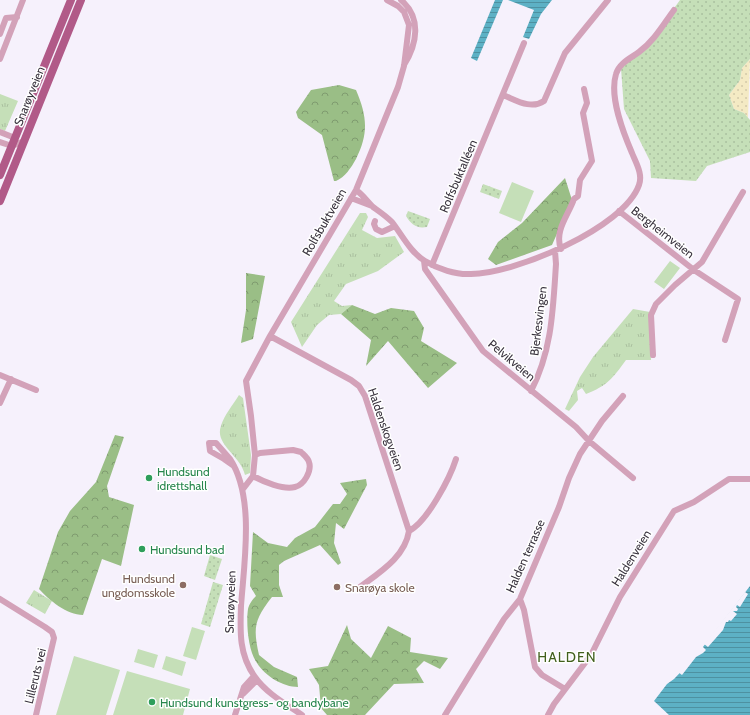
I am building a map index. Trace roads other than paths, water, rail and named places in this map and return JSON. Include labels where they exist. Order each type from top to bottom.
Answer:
[{"type":"main road","name":"Snarøyveien","points":[[0,175],[71,0]]},
{"type":"main road","name":"Snarøyveien","points":[[0,201],[81,0]]},
{"type":"street","points":[[0,59],[23,0]]},
{"type":"street","name":"Rolfsbuktveien","points":[[387,0],[401,9],[409,22],[409,33],[404,66]]},
{"type":"street","name":"Rolfsbuktveien","points":[[255,455],[252,416],[246,381],[270,336],[356,190],[391,106],[404,66],[414,42],[416,28],[411,12],[401,0]]},
{"type":"street","points":[[503,95],[530,105],[537,105],[544,101],[565,53],[608,0]]},
{"type":"street","points":[[351,198],[372,206],[386,216],[424,261],[457,274],[480,274],[521,263],[561,249],[585,237],[619,211],[640,184],[639,169],[617,114],[616,74],[626,61],[643,49],[654,38],[674,10]]},
{"type":"street","points":[[0,34],[6,18],[17,17]]},
{"type":"street","name":"Rolfsbuktalléen","points":[[432,265],[524,43]]},
{"type":"street","points":[[561,249],[558,240],[558,233],[574,199],[578,196],[582,176],[592,161],[583,113],[587,103],[584,89]]},
{"type":"street","points":[[0,132],[14,142]]},
{"type":"street","points":[[0,142],[24,141]]},
{"type":"street","points":[[356,190],[367,199],[372,206]]},
{"type":"street","name":"Bergheimveien","points":[[653,354],[652,311],[661,297],[702,262],[743,192]]},
{"type":"street","name":"Bergheimveien","points":[[619,211],[694,270],[738,299],[725,340]]},
{"type":"street","points":[[376,221],[374,224],[376,229],[382,232],[395,226]]},
{"type":"street","name":"Bjerkesvingen","points":[[531,391],[541,372],[548,344],[556,264],[555,251]]},
{"type":"street","name":"Pelvikveien","points":[[424,261],[424,269],[478,345],[496,362],[576,427],[589,441],[633,478]]},
{"type":"street","name":"Haldenskogveien","points":[[270,336],[359,386],[364,396],[409,531]]},
{"type":"street","points":[[0,375],[36,390]]},
{"type":"street","points":[[0,403],[10,380]]},
{"type":"street","points":[[589,441],[602,420],[623,396]]},
{"type":"street","name":"Halden terrasse","points":[[445,715],[504,619],[520,599],[559,506],[568,478],[589,441]]},
{"type":"street","name":"Snarøyveien","points":[[229,460],[210,451],[209,443],[216,443],[234,466],[243,490],[245,528],[240,634],[243,654],[256,678],[272,694],[302,715]]},
{"type":"street","points":[[243,490],[253,476],[255,455],[276,451],[302,452],[309,462],[309,473],[297,487],[289,488],[264,482],[253,476]]},
{"type":"street","points":[[360,587],[394,560],[408,541],[409,531],[416,527],[437,499],[451,474],[456,459]]},
{"type":"street","name":"Haldenveien","points":[[548,715],[565,689],[591,655],[620,597],[674,511],[694,502],[729,479],[750,479]]},
{"type":"street","name":"Lilleruts vei","points":[[0,599],[52,632],[54,638],[36,715]]},
{"type":"street","points":[[520,599],[524,610],[535,667],[542,674],[565,689]]},
{"type":"street","points":[[235,715],[246,683],[256,678]]},
{"type":"water","points":[[495,0],[503,0],[477,61],[471,58]]},
{"type":"water","points":[[508,0],[552,0],[541,14],[529,39],[523,37],[534,10]]},
{"type":"water","points":[[750,586],[750,715],[669,715],[654,701],[667,684],[674,679],[696,656]]},
{"type":"place","name":"Hundsund idrettshall","points":[[149,478]]},
{"type":"place","name":"Hundsund bad","points":[[142,549]]},
{"type":"place","name":"Hundsund ungdomsskole","points":[[183,585]]},
{"type":"place","name":"Snarøya skole","points":[[337,587]]},
{"type":"place","name":"Hundsund kunstgress- og bandybane","points":[[152,702]]},
{"type":"district","name":"HALDEN","points":[[567,657]]}]
